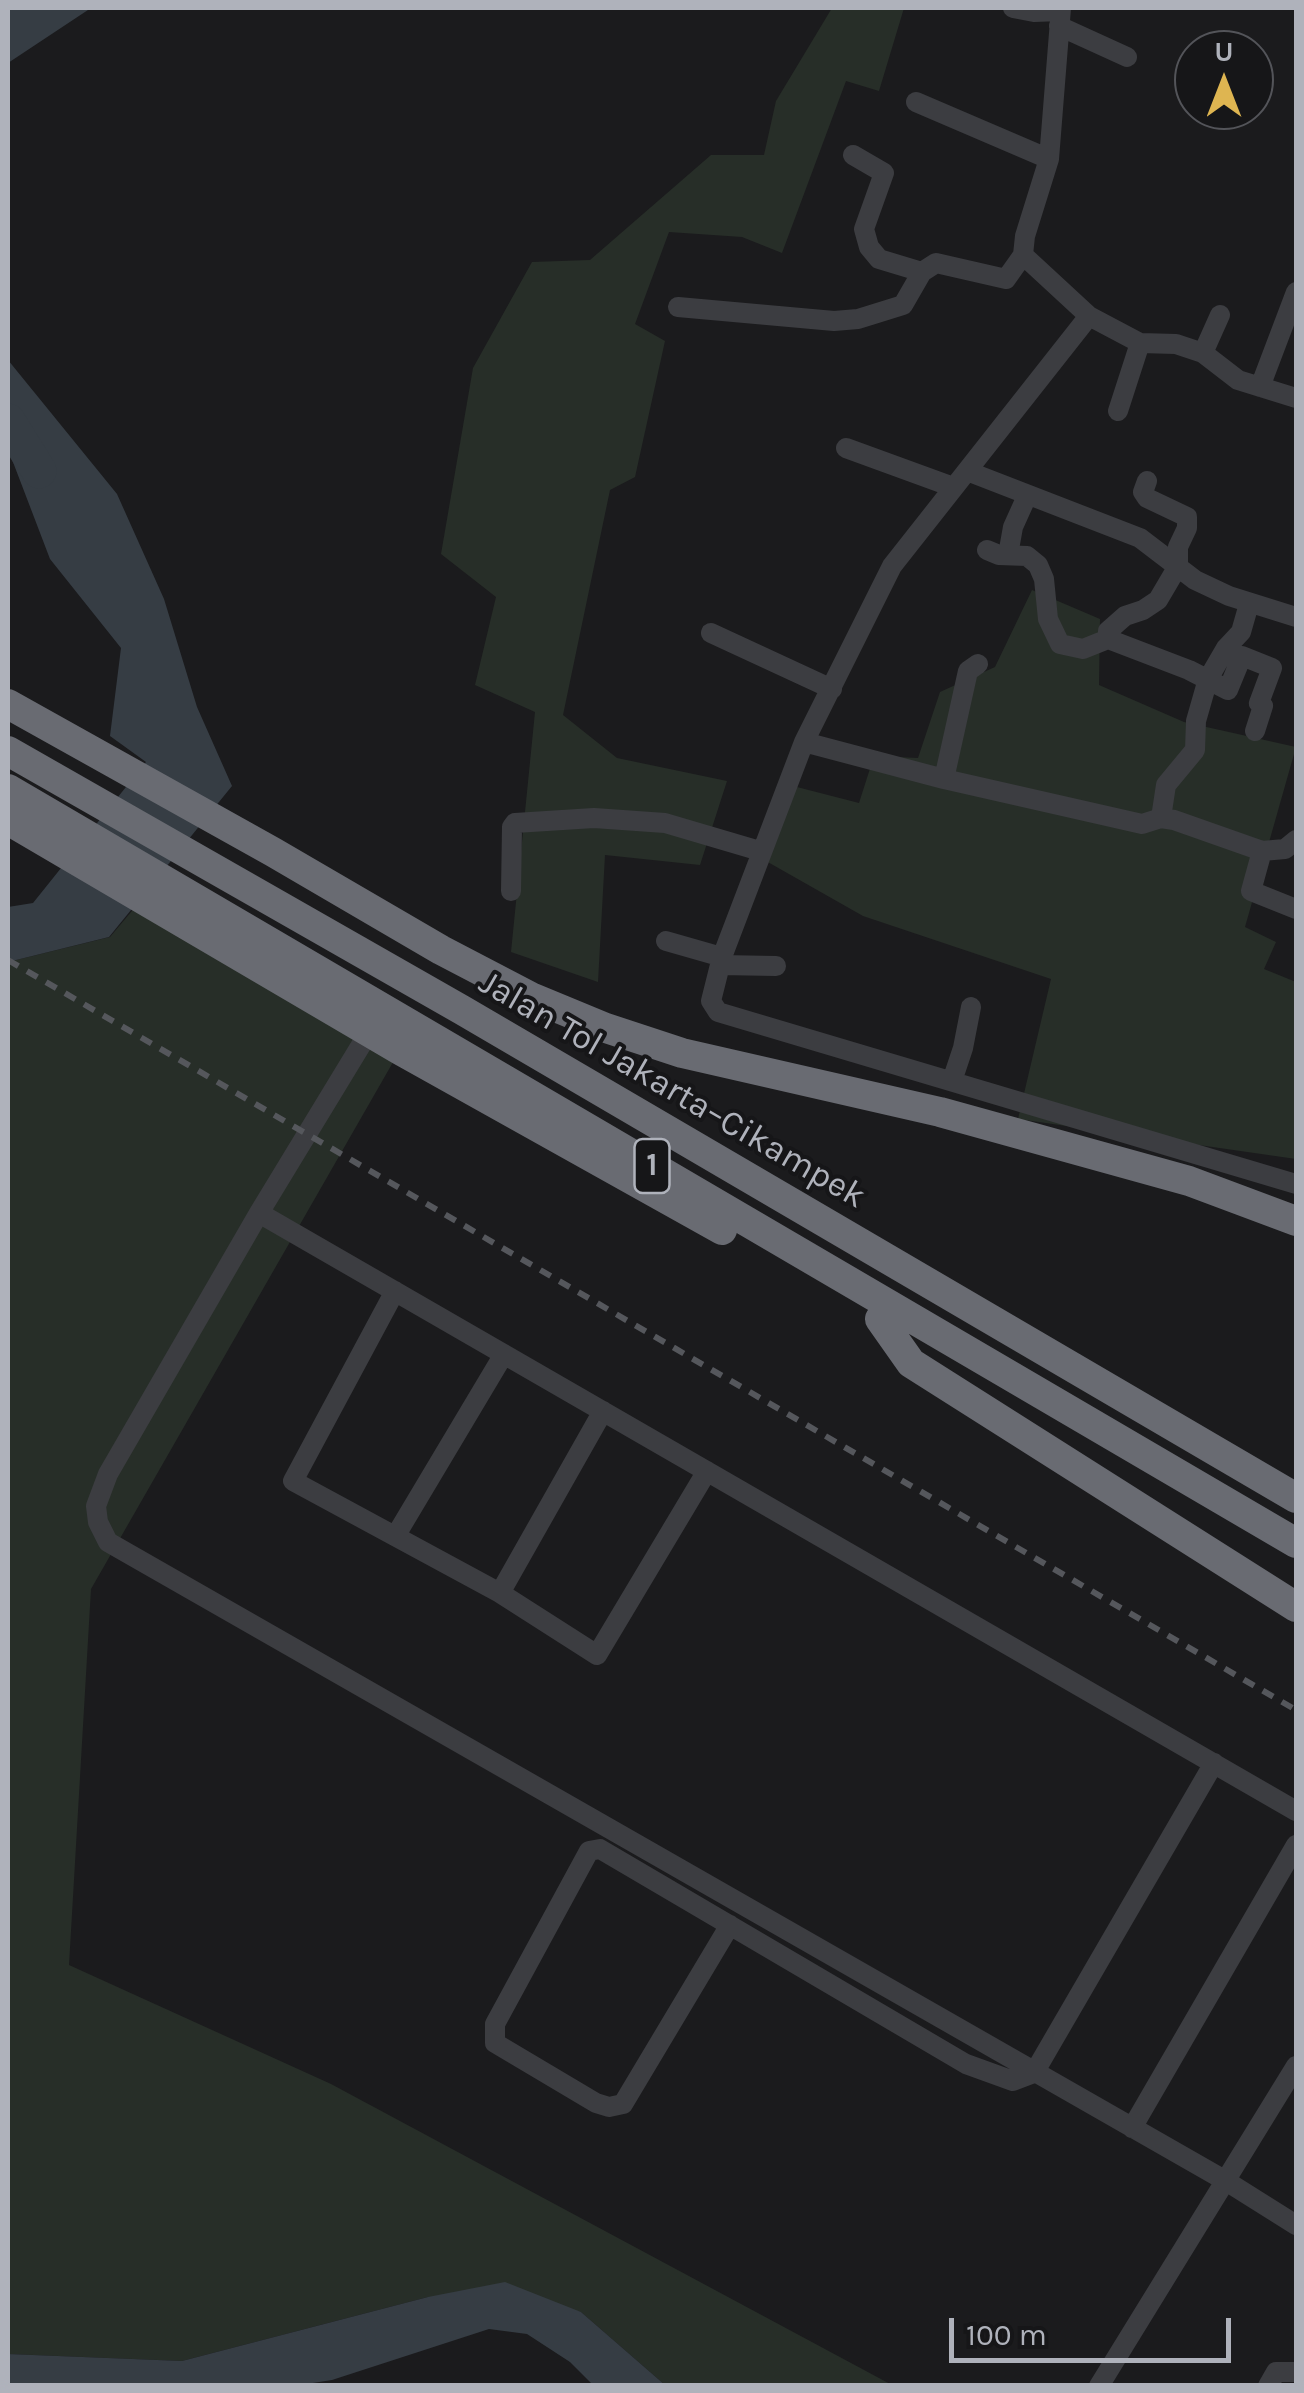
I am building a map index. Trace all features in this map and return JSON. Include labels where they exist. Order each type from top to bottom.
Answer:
[{"type":"highway","points":[[8,704],[441,950],[531,997],[606,1028],[682,1053],[940,1112],[1189,1181],[1296,1220]]},
{"type":"highway","name":"Jalan Tol Jakarta–Cikampek","points":[[8,750],[479,1020],[1296,1498]]},
{"type":"highway","name":"1","points":[[8,770],[384,990],[1296,1510]]},
{"type":"highway","name":"1","points":[[8,790],[1296,1543]]},
{"type":"highway","name":"1","points":[[8,820],[369,1032],[880,1319],[1296,1561]]},
{"type":"highway","points":[[880,1319],[911,1363],[1296,1607]]},
{"type":"street","points":[[1014,8],[1060,15],[1126,56]]},
{"type":"street","points":[[678,307],[834,321],[858,319],[903,305],[922,272],[936,264],[1006,279],[1022,255],[1049,159],[1060,15]]},
{"type":"street","points":[[916,102],[1049,159]]},
{"type":"street","points":[[853,155],[884,173],[864,229],[868,246],[879,259],[922,272]]},
{"type":"street","points":[[1022,255],[1088,316],[1140,344],[1176,344],[1203,353],[1238,380],[1296,398]]},
{"type":"street","points":[[1260,387],[1296,292]]},
{"type":"street","points":[[1203,353],[1220,314]]},
{"type":"street","points":[[1088,316],[892,566],[804,742],[760,851],[711,1001],[718,1012],[1296,1184]]},
{"type":"street","points":[[1118,412],[1140,344]]},
{"type":"street","points":[[846,448],[1027,496],[1130,534],[1154,547],[1196,580],[1249,604],[1296,616]]},
{"type":"street","points":[[1108,639],[1108,631],[1125,616],[1158,600],[1178,566],[1178,547],[1187,528],[1187,517],[1147,498],[1144,492],[1148,481]]},
{"type":"street","points":[[1008,555],[1027,496]]},
{"type":"street","points":[[987,550],[1027,556],[1038,565],[1048,600],[1048,619],[1060,644],[1083,649],[1108,639],[1228,690],[1242,656],[1272,668],[1259,703],[1263,706],[1255,731]]},
{"type":"street","points":[[1160,818],[1166,786],[1195,750],[1196,721],[1208,679],[1226,648],[1241,632],[1249,604]]},
{"type":"street","points":[[711,633],[832,689]]},
{"type":"street","points":[[944,778],[968,671],[978,664]]},
{"type":"street","points":[[804,742],[1142,824],[1160,818],[1262,851],[1285,849],[1296,840]]},
{"type":"street","points":[[512,891],[515,824],[594,818],[665,824],[760,851]]},
{"type":"street","points":[[1262,851],[1251,891],[1296,909]]},
{"type":"street","points":[[666,941],[721,961],[776,966]]},
{"type":"street","points":[[952,1081],[971,1006]]},
{"type":"street","points":[[369,1032],[259,1213],[100,1492],[96,1506],[98,1522],[108,1542],[1226,2181],[1296,2225]]},
{"type":"street","points":[[259,1213],[1296,1811]]},
{"type":"street","points":[[394,1291],[292,1481],[500,1594],[597,1655],[707,1471]]},
{"type":"street","points":[[396,1536],[504,1354]]},
{"type":"street","points":[[500,1594],[603,1411]]},
{"type":"street","points":[[730,1925],[623,2104],[609,2107],[596,2103],[495,2044],[495,2024],[589,1851],[600,1848],[966,2064],[1014,2082],[1034,2073],[1214,1763]]},
{"type":"street","points":[[1132,2128],[1296,1845]]},
{"type":"street","points":[[1100,2386],[1296,2066]]},
{"type":"street","points":[[1268,2386],[1276,2372],[1296,2370]]},
{"type":"shaded area","points":[[8,8],[91,8],[8,63]]},
{"type":"shaded area","points":[[832,8],[904,8],[879,91],[846,81],[782,253],[742,237],[669,232],[635,324],[665,341],[635,477],[610,490],[563,715],[617,758],[727,781],[700,865],[605,855],[598,982],[511,952],[535,712],[475,685],[496,597],[441,554],[473,368],[532,262],[590,260],[711,155],[764,155],[776,101]]},
{"type":"shaded area","points":[[8,360],[117,494],[164,599],[197,707],[232,786],[109,937],[8,962],[8,907],[33,903],[146,762],[110,736],[121,648],[50,559],[8,449]]},
{"type":"shaded area","points":[[1032,590],[1100,619],[1099,685],[1184,722],[1296,747],[1245,927],[1276,942],[1264,969],[1296,982],[1296,1159],[1018,1119],[1051,979],[863,916],[766,861],[793,786],[859,803],[874,756],[918,758],[940,692],[995,667]]},
{"type":"shaded area","points":[[142,899],[400,1050],[91,1589],[69,1965],[331,2084],[892,2385],[665,2385],[581,2312],[428,2297],[182,2361],[8,2354],[8,962],[110,937]]},
{"type":"shaded area","points":[[505,2282],[581,2312],[665,2385],[593,2385],[570,2362],[527,2334],[489,2329],[332,2380],[300,2385],[8,2385],[8,2354],[182,2361],[428,2297]]},
{"type":"waterway","points":[[8,421],[39,471]]},
{"type":"railway","points":[[8,960],[1296,1710]]}]
